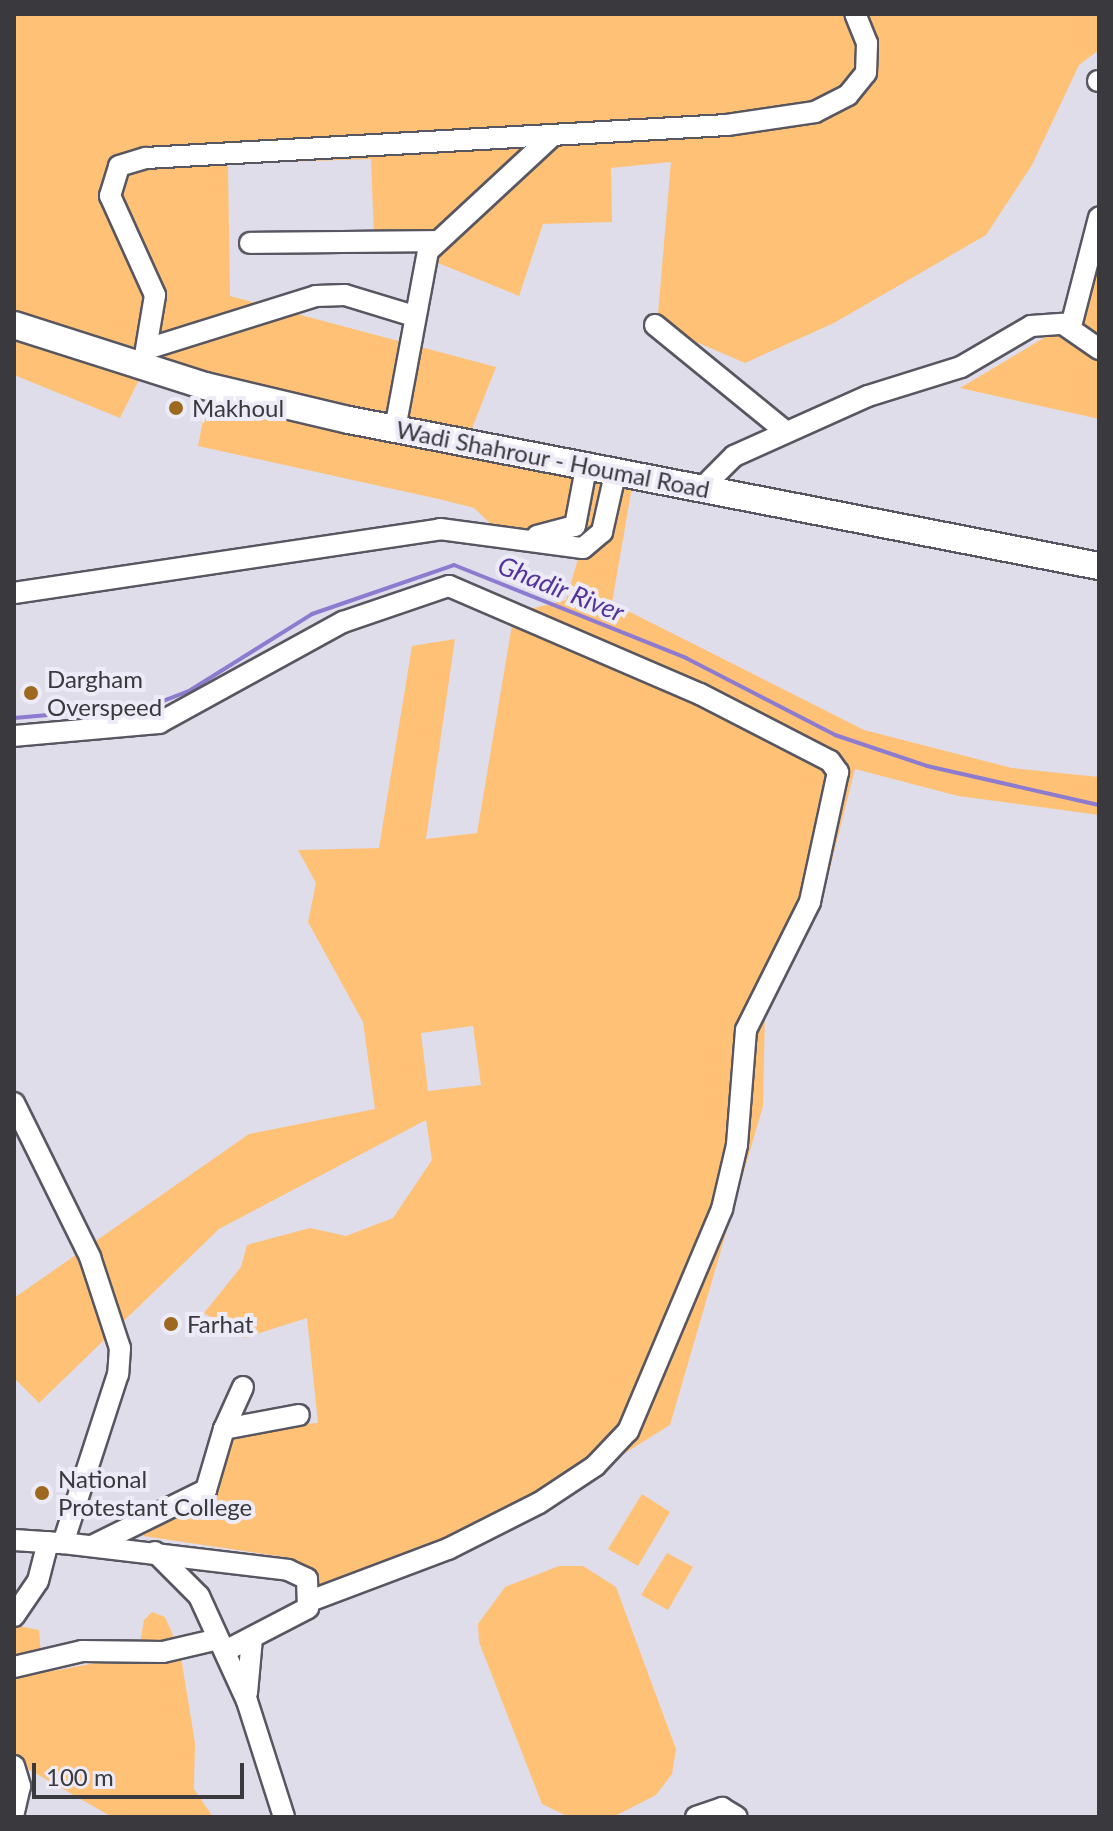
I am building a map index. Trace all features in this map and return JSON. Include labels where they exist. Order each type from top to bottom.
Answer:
[{"type":"main road","name":"Wadi Shahrour - Houmal Road","points":[[14,325],[147,358],[395,429],[587,463],[1099,566]]},
{"type":"street","points":[[411,315],[345,295],[316,296],[147,358],[155,295],[110,196],[119,166],[146,158],[550,138],[727,125],[832,106],[866,73],[867,43],[855,14]]},
{"type":"street","points":[[395,429],[411,315],[435,241],[550,138]]},
{"type":"street","points":[[1071,326],[1099,218]]},
{"type":"street","points":[[250,243],[435,241]]},
{"type":"street","points":[[655,325],[786,432]]},
{"type":"street","points":[[703,487],[734,456],[786,432],[961,367],[1031,326],[1071,326],[1099,349]]},
{"type":"street","points":[[519,537],[575,526],[587,463]]},
{"type":"street","points":[[14,593],[406,532],[460,529],[519,537],[566,548],[596,542],[616,470]]},
{"type":"street","points":[[14,736],[159,723],[343,622],[449,586],[700,694],[830,761],[838,772],[810,902],[746,1030],[737,1145],[722,1209],[628,1431],[595,1466],[539,1503],[448,1549],[312,1600],[252,1638],[163,1652],[82,1651],[14,1667]]},
{"type":"street","points":[[14,1103],[90,1257],[120,1348],[118,1374],[55,1542],[38,1581],[14,1616]]},
{"type":"street","points":[[94,1545],[206,1490],[224,1429],[243,1387]]},
{"type":"street","points":[[224,1429],[299,1415]]},
{"type":"street","points":[[14,1540],[152,1550],[295,1571],[307,1579],[312,1600]]},
{"type":"street","points":[[152,1550],[190,1582],[222,1645],[247,1701],[284,1817]]},
{"type":"street","points":[[190,1582],[193,1569],[208,1558]]},
{"type":"street","points":[[247,1701],[252,1638]]},
{"type":"street","points":[[14,1766],[20,1786],[14,1812]]},
{"type":"street","points":[[696,1817],[722,1808],[737,1817]]},
{"type":"shaded area","points":[[14,14],[1099,14],[1099,50],[1079,65],[1032,165],[986,235],[834,323],[745,363],[657,325],[671,162],[611,168],[612,222],[543,224],[519,296],[374,237],[371,159],[228,164],[230,296],[496,367],[469,436],[633,481],[612,603],[864,730],[1012,768],[1099,777],[1099,815],[958,796],[855,769],[820,908],[765,1010],[763,1106],[670,1425],[495,1534],[329,1604],[292,1558],[143,1536],[149,1524],[208,1495],[225,1430],[318,1423],[307,1318],[244,1338],[204,1313],[241,1267],[247,1245],[310,1228],[346,1236],[393,1218],[432,1160],[426,1120],[219,1229],[39,1403],[14,1378],[14,1298],[249,1134],[375,1109],[363,1022],[308,922],[316,883],[298,850],[379,848],[412,646],[455,639],[426,839],[477,833],[514,613],[566,600],[583,542],[492,525],[474,508],[443,500],[198,446],[208,396],[141,376],[120,418],[14,375]],"holes":[[[473,1026],[481,1085],[428,1091],[421,1033]]]},
{"type":"shaded area","points":[[1099,252],[1099,419],[960,388],[1074,320]]},
{"type":"shaded area","points":[[642,1494],[670,1512],[638,1566],[608,1549]]},
{"type":"shaded area","points":[[667,1553],[693,1567],[668,1610],[641,1595]]},
{"type":"shaded area","points":[[559,1566],[583,1566],[616,1587],[676,1749],[672,1774],[656,1795],[617,1815],[569,1817],[542,1804],[479,1642],[478,1624],[505,1587]]},
{"type":"shaded area","points":[[152,1612],[165,1617],[180,1651],[195,1743],[194,1789],[213,1817],[112,1817],[14,1761],[14,1625],[39,1630],[42,1668],[53,1671],[138,1655],[144,1620]]},
{"type":"waterway","name":"Ghadir River","points":[[14,718],[150,706],[189,691],[312,614],[454,565],[686,658],[835,735],[927,766],[1099,805]]},
{"type":"place","name":"Makhoul","points":[[176,408]]},
{"type":"place","name":"Dargham Overspeed","points":[[31,693]]},
{"type":"place","name":"Farhat","points":[[171,1324]]},
{"type":"place","name":"National Protestant College","points":[[42,1493]]}]
